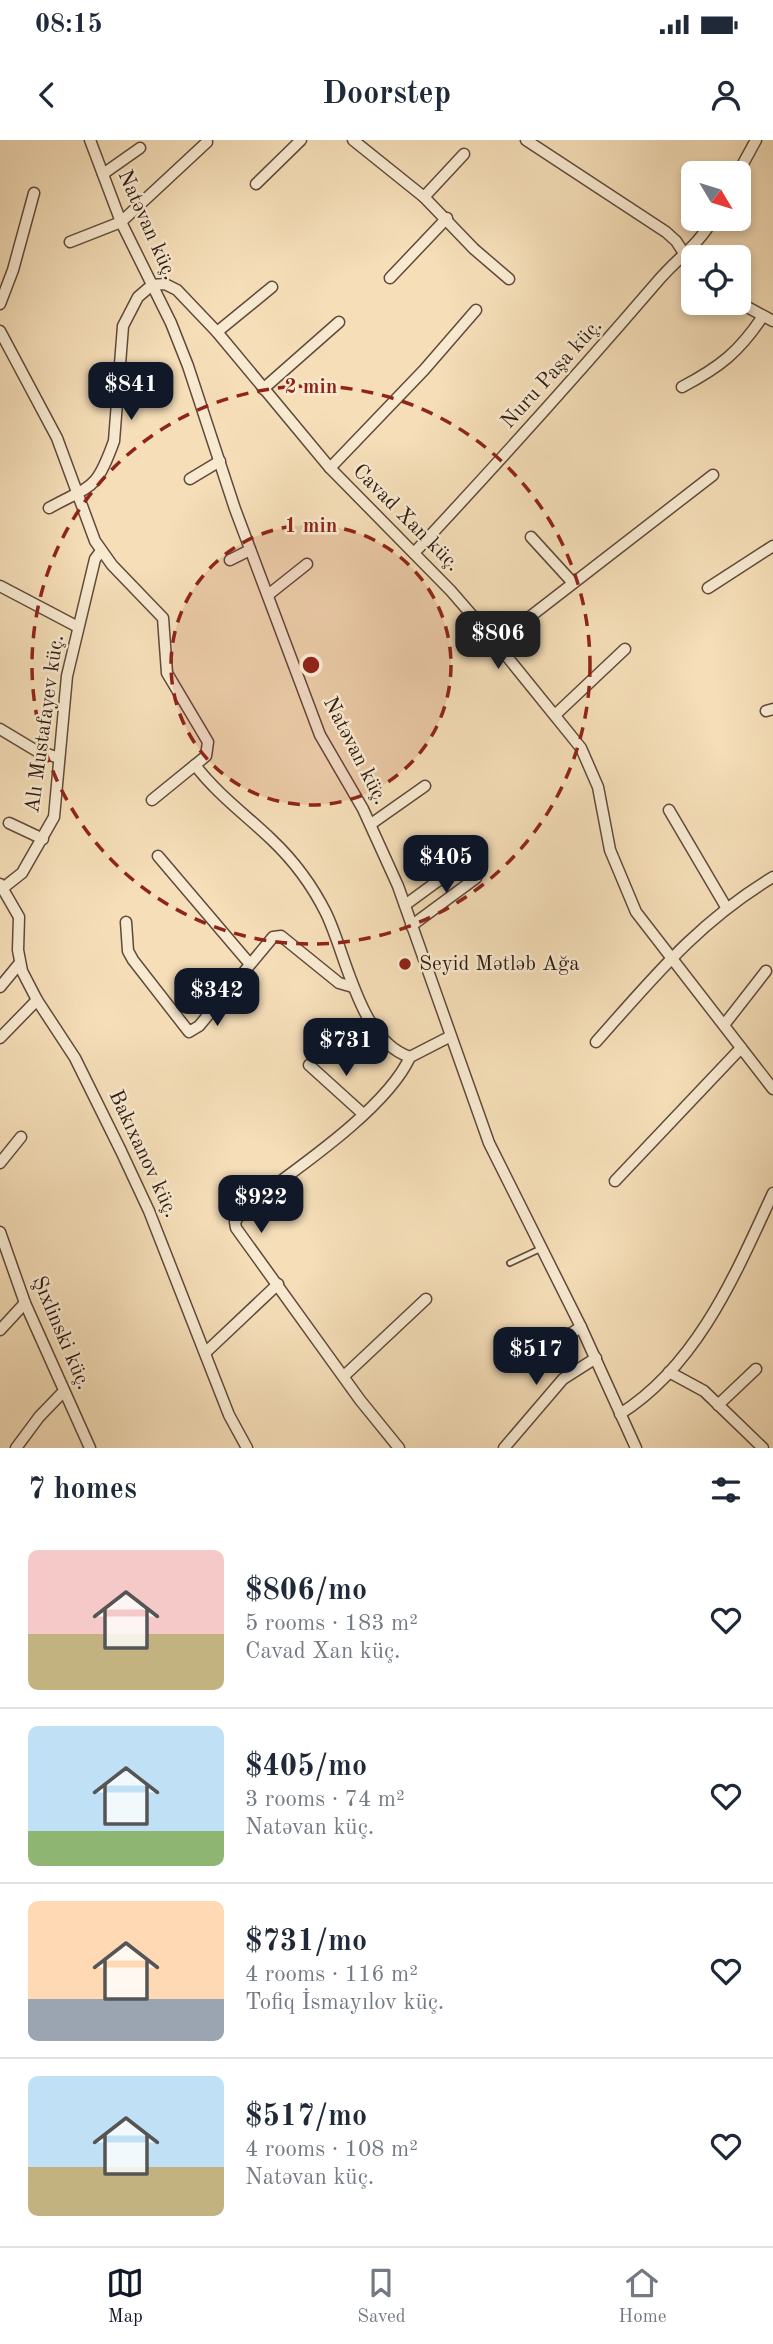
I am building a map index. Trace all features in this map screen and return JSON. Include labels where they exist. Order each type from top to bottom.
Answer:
[{"type":"street","name":"Natəvan küç.","points":[[90,140],[121,222],[188,366],[250,550],[320,735],[371,824],[405,905],[488,1143],[581,1327],[636,1448]]},
{"type":"street","points":[[256,184],[300,140]]},
{"type":"street","points":[[353,140],[424,197],[474,249],[509,279]]},
{"type":"street","points":[[526,140],[666,232],[681,249]]},
{"type":"street","points":[[745,161],[756,140]]},
{"type":"street","points":[[70,242],[121,222],[207,142]]},
{"type":"street","points":[[103,174],[140,148]]},
{"type":"street","points":[[424,197],[464,154]]},
{"type":"street","points":[[0,304],[34,193]]},
{"type":"street","points":[[390,278],[447,218]]},
{"type":"street","name":"Nuru Paşa küç.","points":[[414,553],[556,399],[658,281],[681,259]]},
{"type":"street","name":"Cavad Xan küç.","points":[[152,285],[165,284],[177,290],[218,332],[330,468],[414,553],[496,643],[581,748],[591,766],[610,850],[627,897],[649,932],[773,1089]]},
{"type":"street","points":[[49,508],[95,484],[114,441],[123,326],[138,297],[152,285]]},
{"type":"street","points":[[218,332],[272,286]]},
{"type":"street","points":[[682,387],[709,373],[740,349],[768,318],[751,309]]},
{"type":"street","points":[[330,468],[424,370],[476,310]]},
{"type":"street","points":[[263,389],[339,322]]},
{"type":"street","points":[[1,337],[53,429],[78,494],[85,521],[101,551],[163,618],[167,673],[208,742],[206,756],[152,800]]},
{"type":"street","points":[[190,479],[220,461]]},
{"type":"street","points":[[496,643],[713,475]]},
{"type":"street","points":[[531,537],[573,583]]},
{"type":"street","points":[[708,588],[773,546]]},
{"type":"street","points":[[230,559],[250,550]]},
{"type":"street","name":"Alı Mustafayev küç.","points":[[1,886],[15,881],[54,817],[65,687],[95,559],[101,551]]},
{"type":"street","points":[[268,595],[307,564]]},
{"type":"street","points":[[0,586],[78,627]]},
{"type":"street","points":[[555,715],[625,649]]},
{"type":"street","points":[[0,729],[35,750],[59,758]]},
{"type":"street","points":[[195,765],[216,790],[286,854],[307,883],[334,930],[353,987],[367,1014],[392,1048],[410,1057]]},
{"type":"street","points":[[371,824],[425,786]]},
{"type":"street","points":[[669,810],[726,907]]},
{"type":"street","points":[[9,823],[43,839]]},
{"type":"street","points":[[158,856],[249,963]]},
{"type":"street","points":[[405,905],[468,859]]},
{"type":"street","points":[[596,1042],[670,958],[726,907],[773,877]]},
{"type":"street","points":[[411,926],[476,878]]},
{"type":"street","name":"Bakıxanov küç.","points":[[1,886],[19,917],[19,964],[37,1000],[88,1081],[149,1211],[229,1415],[247,1448]]},
{"type":"street","points":[[126,922],[128,951],[133,960],[189,1032],[194,1031],[249,963],[274,937],[281,936],[339,983],[353,987]]},
{"type":"street","points":[[0,987],[19,964]]},
{"type":"street","points":[[724,1025],[766,971]]},
{"type":"street","points":[[0,1038],[37,1000]]},
{"type":"street","points":[[399,1448],[236,1228],[237,1216],[362,1114],[400,1076],[410,1057],[449,1037]]},
{"type":"street","points":[[615,1181],[741,1048]]},
{"type":"street","points":[[309,1065],[362,1114]]},
{"type":"street","points":[[0,1163],[21,1137]]},
{"type":"street","points":[[620,1414],[637,1403],[669,1372],[709,1321],[744,1257],[773,1193]]},
{"type":"street","name":"Şıxlinski küç.","points":[[0,1233],[25,1303],[90,1448]]},
{"type":"street","points":[[205,1353],[278,1284]]},
{"type":"street","points":[[344,1376],[426,1299]]},
{"type":"street","points":[[0,1330],[25,1303]]},
{"type":"street","points":[[523,1364],[581,1327]]},
{"type":"street","points":[[504,1448],[563,1379],[596,1358]]},
{"type":"street","points":[[718,1405],[756,1369]]},
{"type":"street","points":[[669,1372],[704,1391],[763,1448]]},
{"type":"street","points":[[21,1446],[39,1416],[64,1391]]},
{"type":"lane","points":[[510,1263],[542,1248]]},
{"type":"place","name":"Seyid Mətləb Ağa","points":[[405,964]]}]
